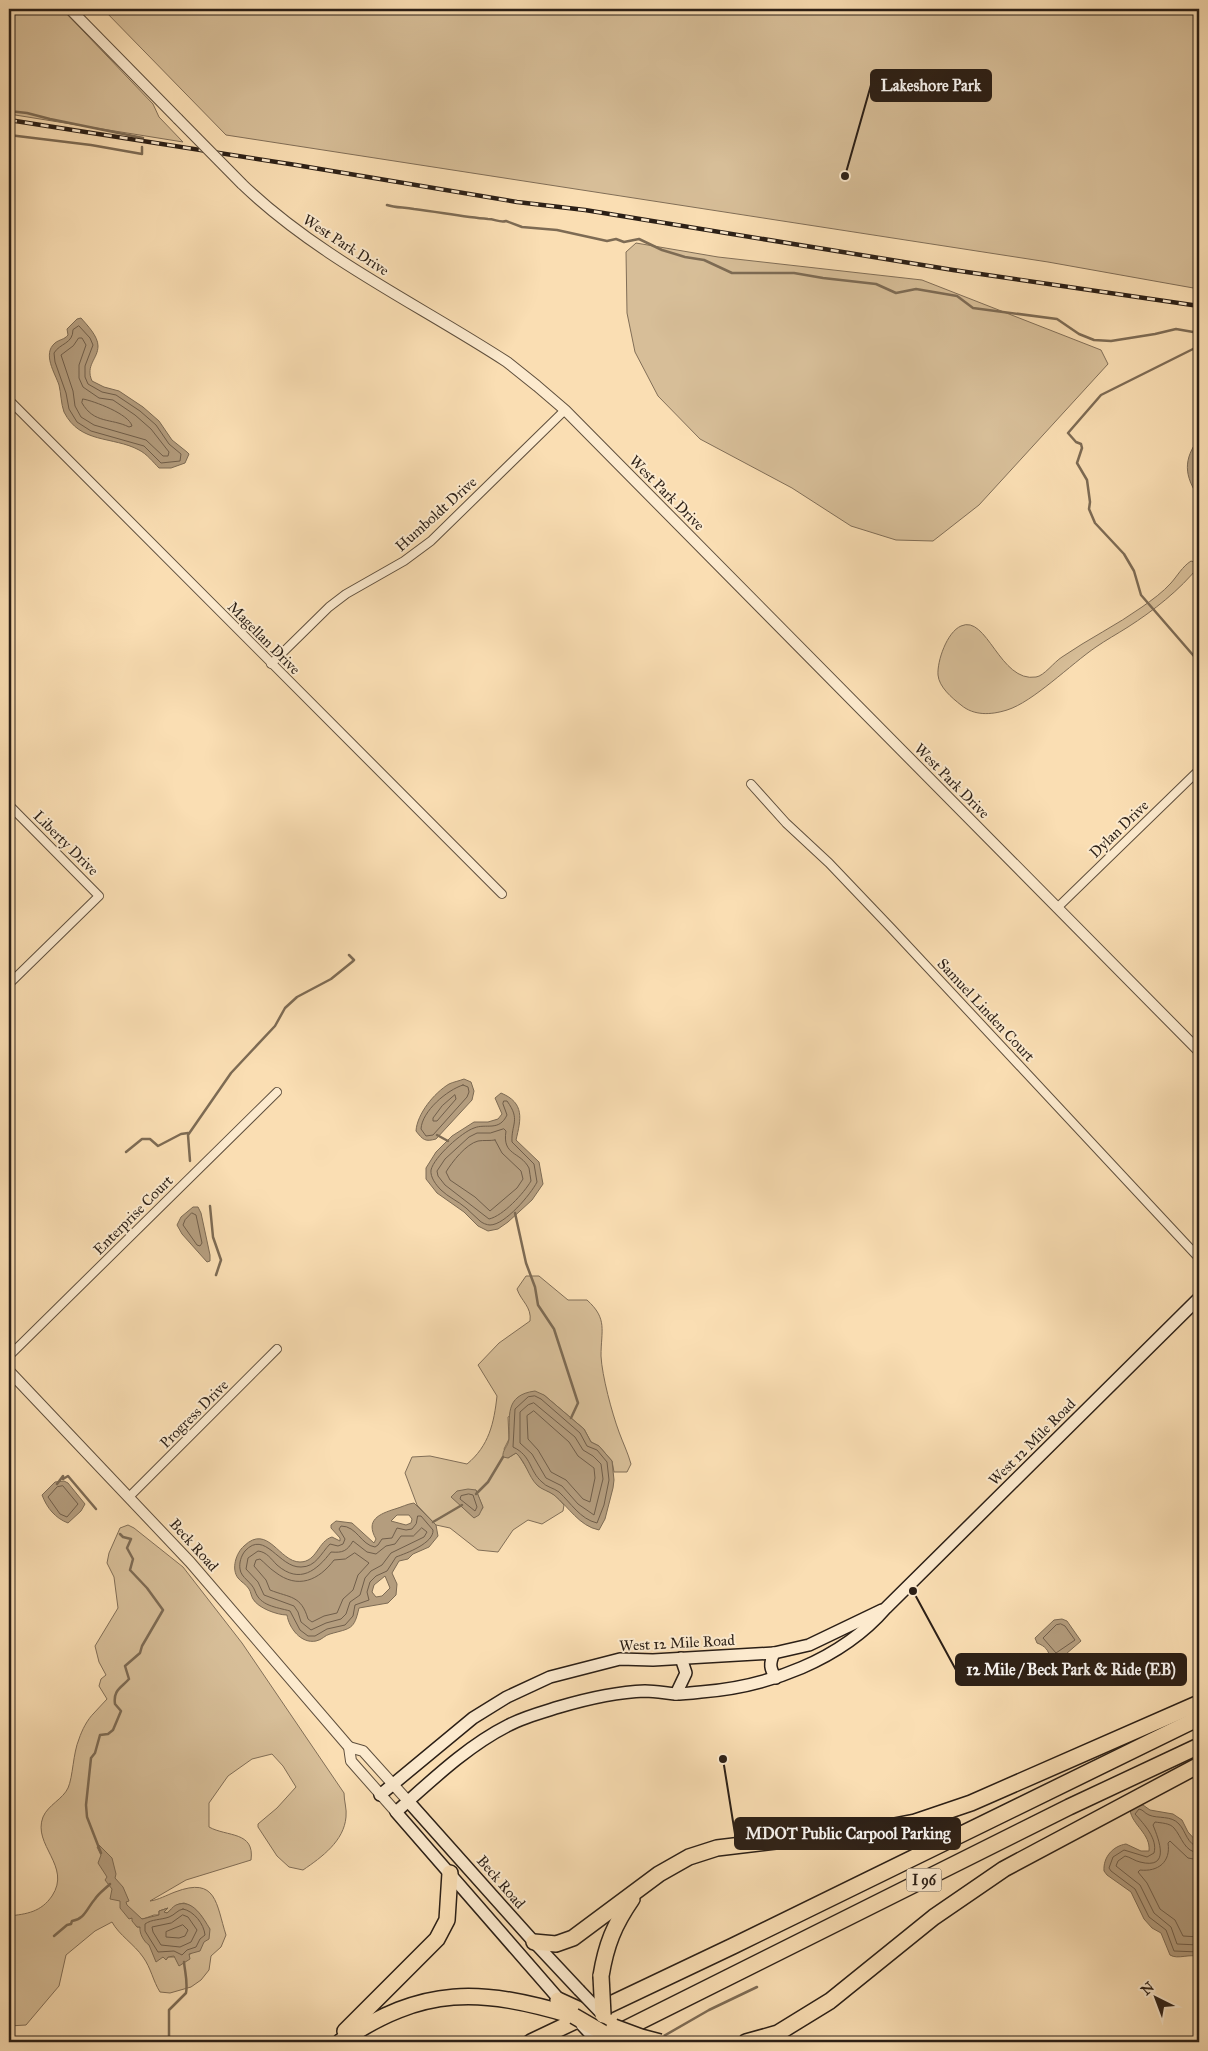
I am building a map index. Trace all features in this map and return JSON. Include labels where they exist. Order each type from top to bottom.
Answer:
[{"type":"highway","points":[[534,1942],[556,1944],[572,1938],[659,1874],[689,1857],[718,1848],[884,1828],[915,1822],[971,1803],[1199,1703]]},
{"type":"highway","name":"I 96","points":[[531,2042],[741,1942],[1199,1718]]},
{"type":"highway","name":"I 96","points":[[600,2031],[1199,1746]]},
{"type":"highway","points":[[746,2042],[775,2038],[830,2001],[934,1917],[1004,1869],[1199,1764]]},
{"type":"highway","points":[[334,2042],[437,1939],[446,1920],[450,1873]]},
{"type":"highway","points":[[600,2031],[600,1976],[604,1953],[617,1921],[634,1897],[659,1874]]},
{"type":"highway","points":[[579,1990],[600,2031]]},
{"type":"highway","points":[[340,2042],[362,2027],[393,2011],[434,1999],[470,1995],[504,1999],[543,2007],[600,2031],[660,2042]]},
{"type":"highway","points":[[558,2000],[600,2031]]},
{"type":"main road","name":"West 12 Mile Road","points":[[396,1812],[475,1744],[510,1724],[560,1707],[618,1694],[646,1691],[676,1694],[729,1690],[776,1678],[818,1660],[856,1637],[872,1624],[1199,1298]]},
{"type":"main road","name":"West 12 Mile Road","points":[[380,1795],[472,1718],[507,1697],[550,1677],[620,1659],[774,1653],[809,1645],[886,1608]]},
{"type":"main road","points":[[774,1653],[770,1662],[770,1669],[776,1678]]},
{"type":"main road","points":[[676,1694],[686,1673],[680,1658]]},
{"type":"main road","name":"Beck Road","points":[[408,1800],[579,1990]]},
{"type":"main road","name":"Beck Road","points":[[396,1812],[558,2000]]},
{"type":"main road","points":[[600,2031],[629,2042]]},
{"type":"street","name":"West Park Drive","points":[[70,9],[265,206],[314,244],[507,362],[565,410],[1199,1051]]},
{"type":"street","name":"Magellan Drive","points":[[9,400],[502,894]]},
{"type":"street","name":"Humboldt Drive","points":[[271,664],[329,607],[346,594],[404,562],[431,541],[565,410]]},
{"type":"street","name":"Dylan Drive","points":[[1057,908],[1199,770]]},
{"type":"street","name":"Samuel Linden Court","points":[[751,784],[786,823],[829,863],[891,928],[1199,1258]]},
{"type":"street","name":"Liberty Drive","points":[[9,805],[99,896],[9,984]]},
{"type":"street","name":"Enterprise Court","points":[[9,1356],[277,1092]]},
{"type":"street","name":"Progress Drive","points":[[129,1497],[277,1349]]},
{"type":"street","name":"Beck Road","points":[[9,1371],[190,1562],[349,1747],[351,1760],[396,1812]]},
{"type":"street","name":"Beck Road","points":[[349,1747],[363,1751],[408,1800]]},
{"type":"shaded area","points":[[9,9],[62,9],[153,104],[159,117],[183,142],[9,114]]},
{"type":"shaded area","points":[[103,9],[1199,9],[1199,289],[1048,262],[226,135]]},
{"type":"shaded area","points":[[636,243],[718,257],[922,280],[1101,350],[1108,364],[979,505],[933,541],[896,540],[851,526],[792,488],[700,439],[658,396],[635,352],[627,313],[626,252]]},
{"type":"shaded area","points":[[1191,561],[1199,564],[1199,566],[1166,600],[1086,654],[1040,691],[1017,706],[995,713],[977,713],[966,709],[946,692],[941,684],[938,669],[941,655],[951,634],[961,626],[970,625],[979,630],[1013,670],[1024,676],[1036,677],[1062,657],[1123,620],[1153,599]]},
{"type":"shaded area","points":[[526,1276],[539,1276],[568,1300],[587,1300],[598,1313],[602,1325],[601,1356],[605,1384],[616,1424],[631,1464],[627,1472],[614,1472],[612,1461],[599,1446],[591,1442],[584,1429],[544,1395],[508,1417],[509,1439],[504,1449],[508,1458],[516,1453],[519,1456],[538,1486],[555,1495],[564,1505],[563,1511],[542,1524],[528,1520],[513,1530],[498,1552],[478,1550],[450,1528],[436,1525],[417,1505],[405,1473],[412,1457],[430,1456],[467,1464],[481,1450],[492,1425],[497,1396],[478,1365],[499,1343],[530,1321],[528,1308],[517,1289]],"holes":[[[476,1490],[483,1508],[474,1518],[452,1497]]]},
{"type":"shaded area","points":[[128,1525],[134,1528],[183,1567],[242,1643],[344,1793],[346,1814],[344,1826],[337,1841],[317,1860],[303,1870],[289,1867],[277,1856],[258,1827],[258,1824],[277,1808],[296,1787],[283,1766],[272,1754],[252,1759],[228,1776],[209,1803],[209,1827],[244,1839],[249,1844],[251,1860],[186,1880],[150,1901],[189,1888],[207,1890],[212,1896],[217,1904],[226,1935],[221,1947],[211,1956],[209,1970],[201,1980],[191,1987],[170,1993],[160,1992],[143,1957],[112,1922],[95,1931],[66,1955],[59,1986],[26,2025],[9,2026],[9,1916],[28,1913],[43,1906],[52,1896],[57,1885],[55,1865],[43,1837],[41,1827],[43,1817],[48,1809],[66,1792],[71,1778],[75,1751],[85,1725],[107,1699],[99,1686],[101,1679],[106,1675],[99,1662],[95,1646],[118,1608],[114,1577],[107,1563],[109,1553],[120,1528]],"holes":[[[179,1904],[189,1905],[199,1913],[209,1929],[207,1935],[192,1953],[178,1963],[175,1957],[168,1957],[166,1960],[165,1957],[154,1956],[150,1945],[143,1937],[141,1927],[137,1927],[132,1918],[128,1917],[143,1919],[159,1915],[159,1911],[168,1908],[164,1912],[167,1913]]]},
{"type":"water","points":[[81,318],[98,342],[90,371],[92,381],[119,391],[143,407],[159,421],[172,440],[189,454],[185,463],[171,468],[159,468],[139,450],[88,434],[71,422],[64,412],[59,385],[49,358],[51,347],[65,338],[68,335],[67,329],[77,319]]},
{"type":"water","points":[[1199,438],[1199,498],[1190,482],[1187,468],[1190,453]]},
{"type":"water","points":[[464,1079],[471,1082],[474,1091],[472,1100],[436,1139],[427,1140],[423,1138],[416,1131],[419,1118],[427,1104],[443,1088]]},
{"type":"water","points":[[501,1093],[509,1097],[518,1107],[520,1119],[516,1140],[539,1162],[543,1184],[532,1200],[508,1222],[498,1229],[488,1231],[478,1226],[464,1212],[437,1193],[426,1179],[426,1168],[436,1152],[452,1136],[474,1122],[488,1122],[498,1119],[502,1114],[495,1098]]},
{"type":"water","points":[[193,1207],[198,1207],[201,1213],[210,1255],[210,1261],[207,1262],[182,1234],[177,1225],[181,1217]]},
{"type":"water","points":[[535,1391],[544,1395],[584,1429],[591,1442],[599,1446],[612,1461],[613,1488],[605,1519],[599,1530],[586,1525],[554,1495],[537,1485],[516,1453],[508,1458],[503,1457],[503,1452],[509,1439],[509,1415],[513,1402],[525,1393]]},
{"type":"water","points":[[64,1481],[68,1483],[85,1504],[81,1511],[68,1523],[52,1512],[42,1495],[55,1482]]},
{"type":"water","points":[[476,1490],[483,1507],[479,1515],[474,1518],[451,1497],[457,1491]]},
{"type":"water","points":[[414,1503],[436,1525],[438,1536],[429,1547],[413,1554],[408,1559],[399,1561],[392,1573],[397,1584],[396,1595],[388,1603],[359,1608],[353,1624],[347,1629],[318,1640],[305,1640],[293,1630],[287,1615],[268,1610],[255,1602],[248,1587],[236,1574],[235,1561],[244,1546],[252,1540],[260,1539],[267,1541],[293,1560],[306,1561],[314,1555],[327,1539],[332,1537],[340,1541],[340,1538],[331,1528],[331,1525],[336,1521],[352,1523],[374,1543],[376,1539],[372,1527],[375,1519],[384,1513]],"holes":[[[397,1515],[409,1515],[412,1519],[411,1523],[406,1525],[391,1521]],[[385,1576],[390,1588],[382,1596],[376,1597],[372,1592],[374,1585]]]},
{"type":"water","points":[[1062,1619],[1067,1621],[1081,1641],[1066,1654],[1053,1661],[1050,1659],[1046,1649],[1037,1643],[1035,1638],[1054,1620]]},
{"type":"water","points":[[1138,1804],[1150,1810],[1173,1814],[1182,1820],[1188,1832],[1199,1844],[1199,1957],[1177,1957],[1170,1955],[1161,1933],[1152,1928],[1144,1919],[1131,1892],[1104,1871],[1107,1857],[1121,1845],[1126,1844],[1141,1851],[1149,1851],[1147,1840],[1131,1815],[1130,1810]]},
{"type":"water","points":[[99,1845],[112,1858],[116,1874],[115,1878],[123,1887],[129,1901],[126,1902],[127,1905],[142,1919],[159,1915],[159,1911],[168,1908],[164,1912],[167,1913],[175,1906],[182,1904],[188,1904],[197,1910],[210,1929],[209,1939],[204,1942],[200,1951],[189,1954],[190,1959],[179,1966],[174,1956],[168,1957],[166,1960],[163,1957],[156,1962],[149,1945],[142,1937],[140,1927],[137,1927],[132,1918],[129,1919],[120,1908],[120,1901],[110,1899],[112,1889],[105,1880],[107,1877],[98,1863],[101,1855],[97,1847]]},
{"type":"waterway","points":[[9,111],[27,113],[143,138]]},
{"type":"waterway","points":[[9,135],[91,145],[142,154],[142,147]]},
{"type":"waterway","points":[[387,205],[506,221],[522,227],[557,230],[607,241],[616,239],[624,242],[639,239],[662,250],[704,260],[732,273],[794,273],[876,284],[896,293],[916,289],[957,296],[973,308],[1057,319],[1079,334],[1094,340],[1111,341],[1176,329],[1199,333]]},
{"type":"waterway","points":[[1199,346],[1101,395],[1068,433],[1076,442],[1081,444],[1082,448],[1077,463],[1087,480],[1089,509],[1095,523],[1124,554],[1134,571],[1141,595],[1199,662]]},
{"type":"waterway","points":[[190,1161],[188,1135],[231,1073],[275,1026],[285,1008],[297,997],[331,979],[352,962],[354,960],[349,955]]},
{"type":"waterway","points":[[126,1152],[142,1139],[150,1139],[158,1146],[181,1134],[188,1133]]},
{"type":"waterway","points":[[437,1135],[448,1141]]},
{"type":"waterway","points":[[210,1206],[213,1237],[221,1260],[216,1275]]},
{"type":"waterway","points":[[515,1213],[538,1305],[554,1329],[578,1403],[571,1418]]},
{"type":"waterway","points":[[476,1494],[488,1482],[503,1457]]},
{"type":"waterway","points":[[57,1484],[63,1476],[63,1479],[68,1476],[96,1509]]},
{"type":"waterway","points":[[433,1522],[462,1505]]},
{"type":"waterway","points":[[101,1853],[87,1817],[86,1805],[91,1758],[95,1753],[100,1735],[108,1734],[113,1730],[121,1711],[115,1704],[115,1695],[129,1679],[125,1666],[140,1653],[142,1646],[163,1610],[147,1588],[130,1570],[133,1559],[127,1548],[131,1539],[120,1534]]},
{"type":"waterway","points":[[54,1936],[71,1924],[72,1921],[83,1916],[97,1897],[110,1884]]},
{"type":"waterway","points":[[169,2042],[169,2010],[186,1993],[187,1981],[184,1962]]},
{"type":"waterway","points":[[662,2037],[709,2010],[757,1987]]},
{"type":"railway","points":[[9,120],[517,202],[585,210],[953,270],[1199,306]]},
{"type":"place","name":"Lakeshore Park","points":[[845,176]]},
{"type":"place","name":"12 Mile / Beck Park & Ride (EB)","points":[[913,1591]]},
{"type":"place","name":"MDOT Public Carpool Parking","points":[[723,1759]]}]
